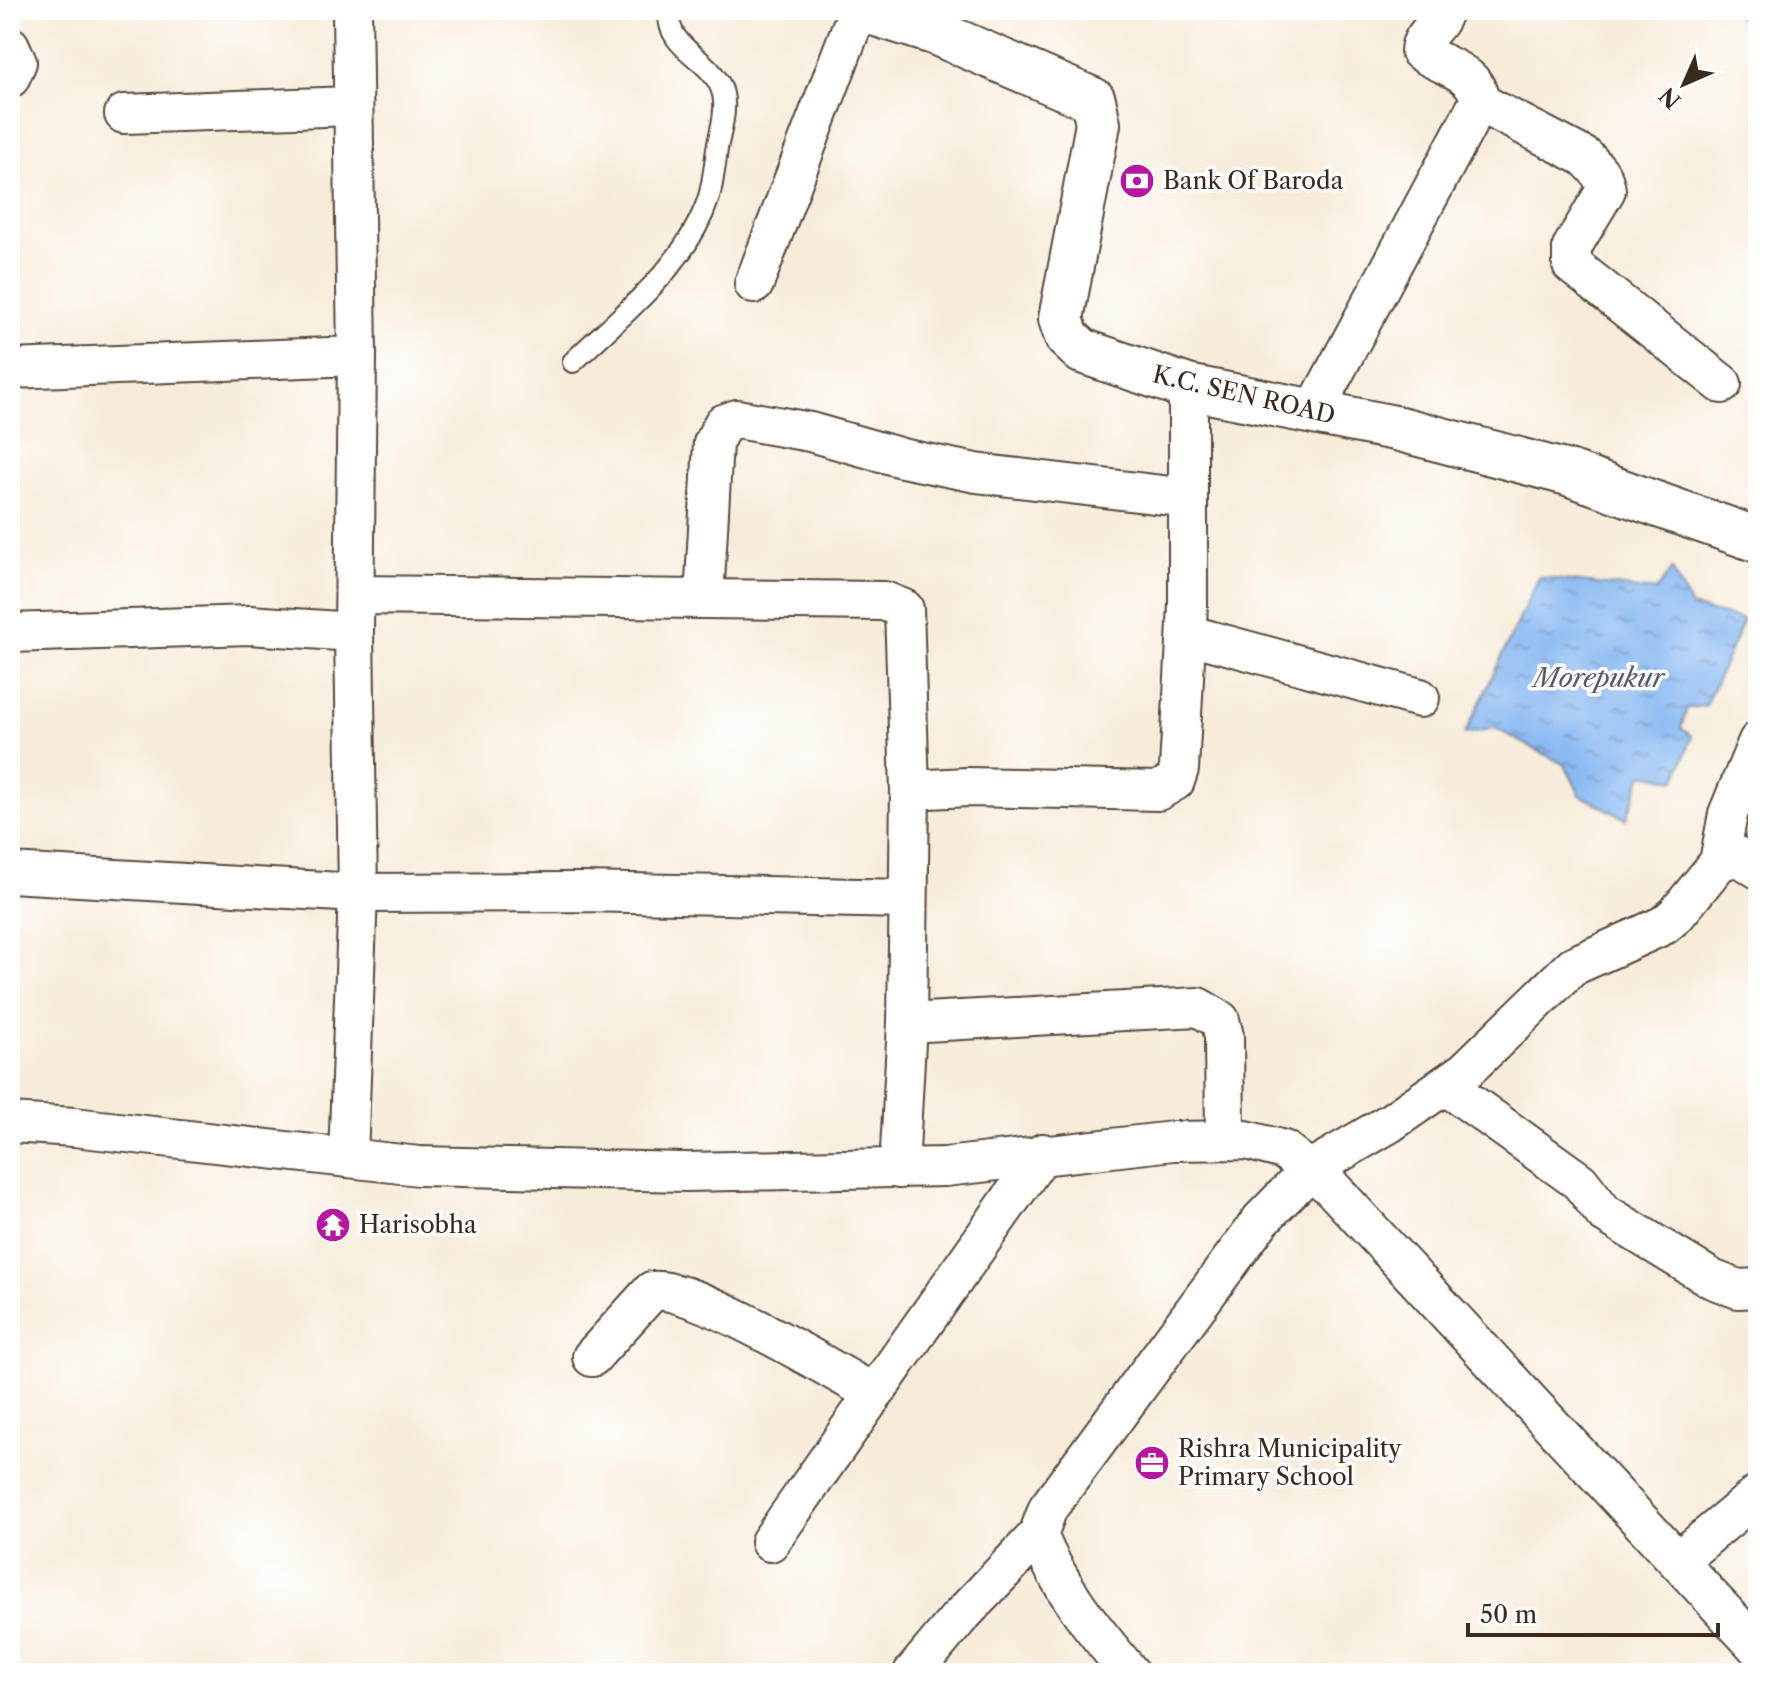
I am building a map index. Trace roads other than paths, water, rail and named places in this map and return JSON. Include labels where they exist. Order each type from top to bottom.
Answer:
[{"type":"street","points":[[348,1158],[358,893],[355,613],[357,356],[352,10]]},
{"type":"street","points":[[754,284],[861,10]]},
{"type":"street","name":"K.C. SEN ROAD","points":[[861,10],[938,21],[1093,100],[1098,124],[1061,319],[1063,331],[1074,345],[1094,356],[1188,387],[1314,411],[1568,473],[1758,540]]},
{"type":"street","points":[[1314,411],[1479,102],[1476,85],[1468,77],[1420,51],[1422,40],[1443,16],[1443,10]]},
{"type":"street","points":[[10,46],[17,62],[10,78]]},
{"type":"street","points":[[1479,102],[1585,157],[1597,169],[1605,180],[1606,190],[1572,247],[1572,265],[1722,384]]},
{"type":"street","points":[[124,114],[353,106]]},
{"type":"street","points":[[10,369],[357,356]]},
{"type":"street","points":[[910,790],[967,787],[1166,789],[1175,781],[1179,769],[1187,634],[1188,387]]},
{"type":"street","points":[[704,599],[713,443],[723,424],[737,419],[810,432],[902,458],[976,473],[1188,498]]},
{"type":"street","points":[[10,633],[249,625],[355,613],[704,599],[884,601],[904,609],[910,790],[907,1023],[899,1169]]},
{"type":"street","points":[[1187,634],[1420,698]]},
{"type":"street","points":[[913,1673],[958,1619],[1038,1535],[1048,1508],[1261,1220],[1311,1169],[1390,1123],[1445,1085],[1510,1029],[1573,966],[1655,931],[1676,915],[1719,862],[1728,814],[1758,741]]},
{"type":"street","points":[[1719,862],[1738,856],[1758,869]]},
{"type":"street","points":[[10,873],[358,893],[581,892],[908,899]]},
{"type":"street","points":[[907,1023],[1198,1007],[1220,1020],[1224,1036],[1225,1140]]},
{"type":"street","points":[[1445,1085],[1580,1182],[1604,1213],[1712,1279],[1738,1289],[1758,1288]]},
{"type":"street","points":[[10,1123],[74,1127],[435,1167],[686,1172],[899,1169],[1173,1141],[1268,1143],[1311,1169],[1330,1186],[1758,1648]]},
{"type":"street","points":[[770,1542],[872,1392],[1043,1153]]},
{"type":"street","points":[[592,1357],[652,1291],[663,1290],[708,1303],[872,1392]]},
{"type":"street","points":[[1679,1560],[1758,1494]]},
{"type":"street","points":[[1038,1535],[1058,1581],[1076,1609],[1130,1673]]},
{"type":"lane","points":[[573,362],[666,270],[693,232],[709,197],[723,117],[723,93],[712,75],[678,42],[668,24],[669,10]]},
{"type":"water","name":"Morepukur","points":[[1672,569],[1691,607],[1744,620],[1705,706],[1687,708],[1681,728],[1692,736],[1676,780],[1643,774],[1626,819],[1580,795],[1565,765],[1495,728],[1465,734],[1539,577],[1656,591]]},
{"type":"place","name":"Bank Of Baroda","points":[[1137,181]]},
{"type":"place","name":"Harisobha","points":[[333,1225]]},
{"type":"place","name":"Rishra Municipality Primary School","points":[[1152,1463]]}]
